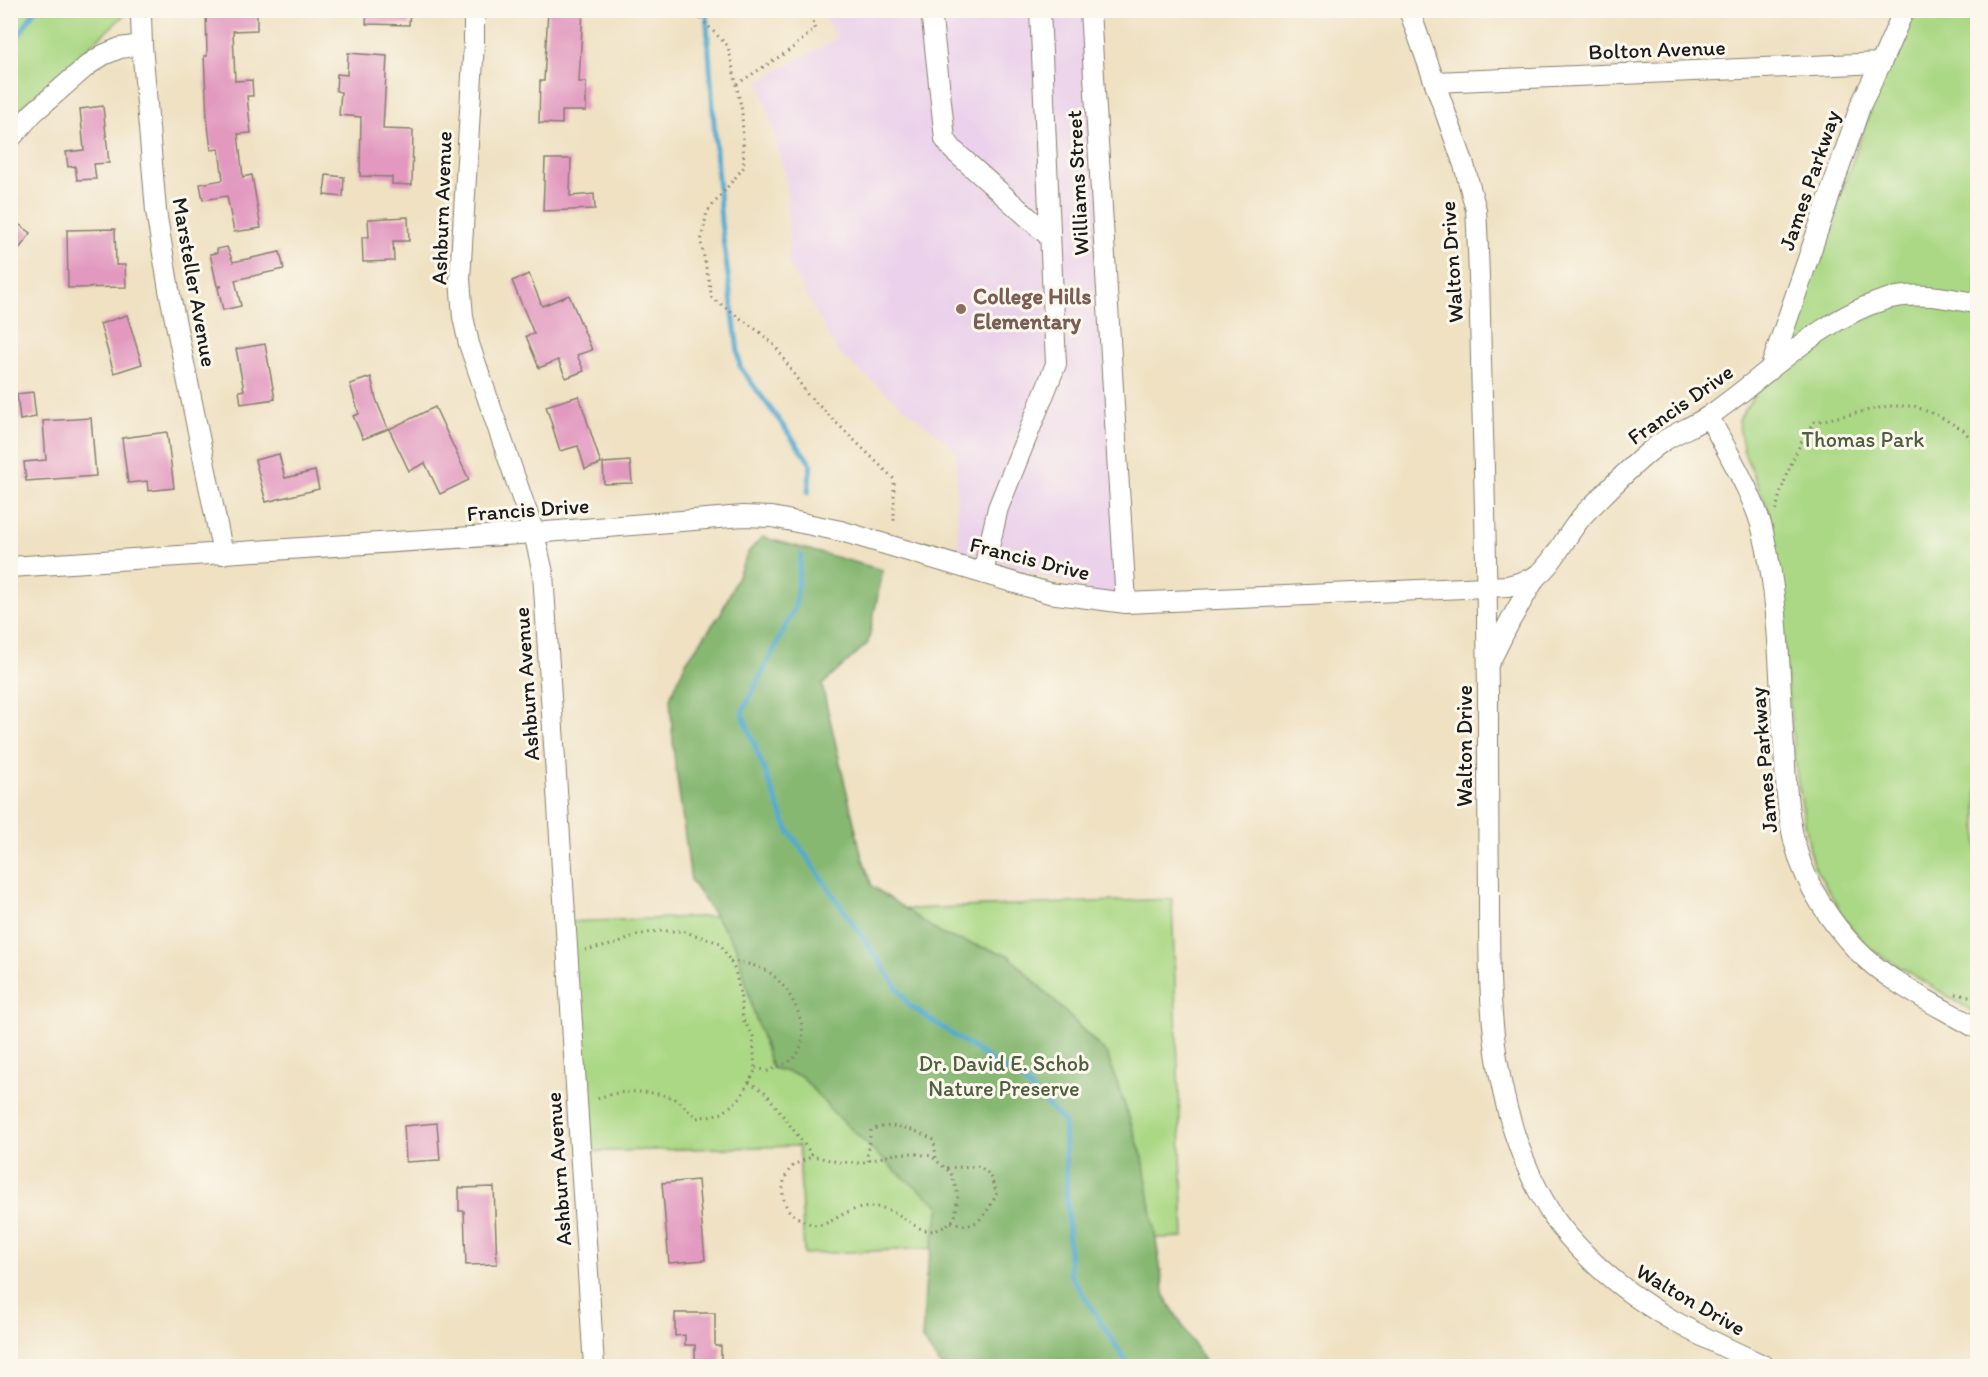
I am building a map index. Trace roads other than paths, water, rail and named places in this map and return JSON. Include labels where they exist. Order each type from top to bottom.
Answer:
[{"type":"street","name":"Ashburn Avenue","points":[[474,10],[460,279],[463,317],[469,344],[534,533],[543,573],[594,1366]]},
{"type":"street","points":[[931,10],[945,139],[954,150],[1050,237]]},
{"type":"street","points":[[983,573],[998,508],[1056,364],[1040,10]]},
{"type":"street","name":"Williams Street","points":[[1090,10],[1126,603]]},
{"type":"street","name":"Walton Drive","points":[[1409,10],[1464,165],[1476,210],[1487,588],[1489,981],[1495,1048],[1505,1108],[1531,1177],[1550,1212],[1564,1233],[1608,1277],[1651,1308],[1689,1330],[1765,1366]]},
{"type":"street","name":"James Parkway","points":[[1770,370],[1861,104],[1904,10]]},
{"type":"street","name":"Marsteller Avenue","points":[[141,16],[156,211],[169,290],[223,554]]},
{"type":"street","points":[[10,139],[33,113],[96,60],[120,48],[142,45]]},
{"type":"street","name":"Bolton Avenue","points":[[1435,82],[1881,63]]},
{"type":"street","name":"Francis Drive","points":[[10,567],[534,533],[743,516],[772,517],[841,531],[1049,592],[1126,603],[1508,586],[1526,581],[1547,566],[1568,533],[1585,513],[1661,443],[1709,417],[1836,322],[1888,299],[1918,296],[1977,304]]},
{"type":"street","name":"James Parkway","points":[[1709,417],[1751,498],[1763,530],[1773,585],[1787,800],[1796,848],[1809,883],[1828,914],[1856,950],[1893,980],[1977,1029]]},
{"type":"street","points":[[1488,666],[1510,621],[1537,575]]},
{"type":"waterway","points":[[10,49],[35,10]]},
{"type":"waterway","points":[[706,10],[721,222],[740,367],[811,464],[808,493]]},
{"type":"waterway","points":[[801,555],[795,607],[742,713],[787,828],[910,1006],[1024,1082],[1064,1122],[1070,1274],[1129,1366]]},
{"type":"place","name":"College Hills Elementary","points":[[961,309]]},
{"type":"park label","name":"Thomas Park","points":[[1863,439]]},
{"type":"park label","name":"Dr. David E. Schob Nature Preserve","points":[[1004,1076]]}]
